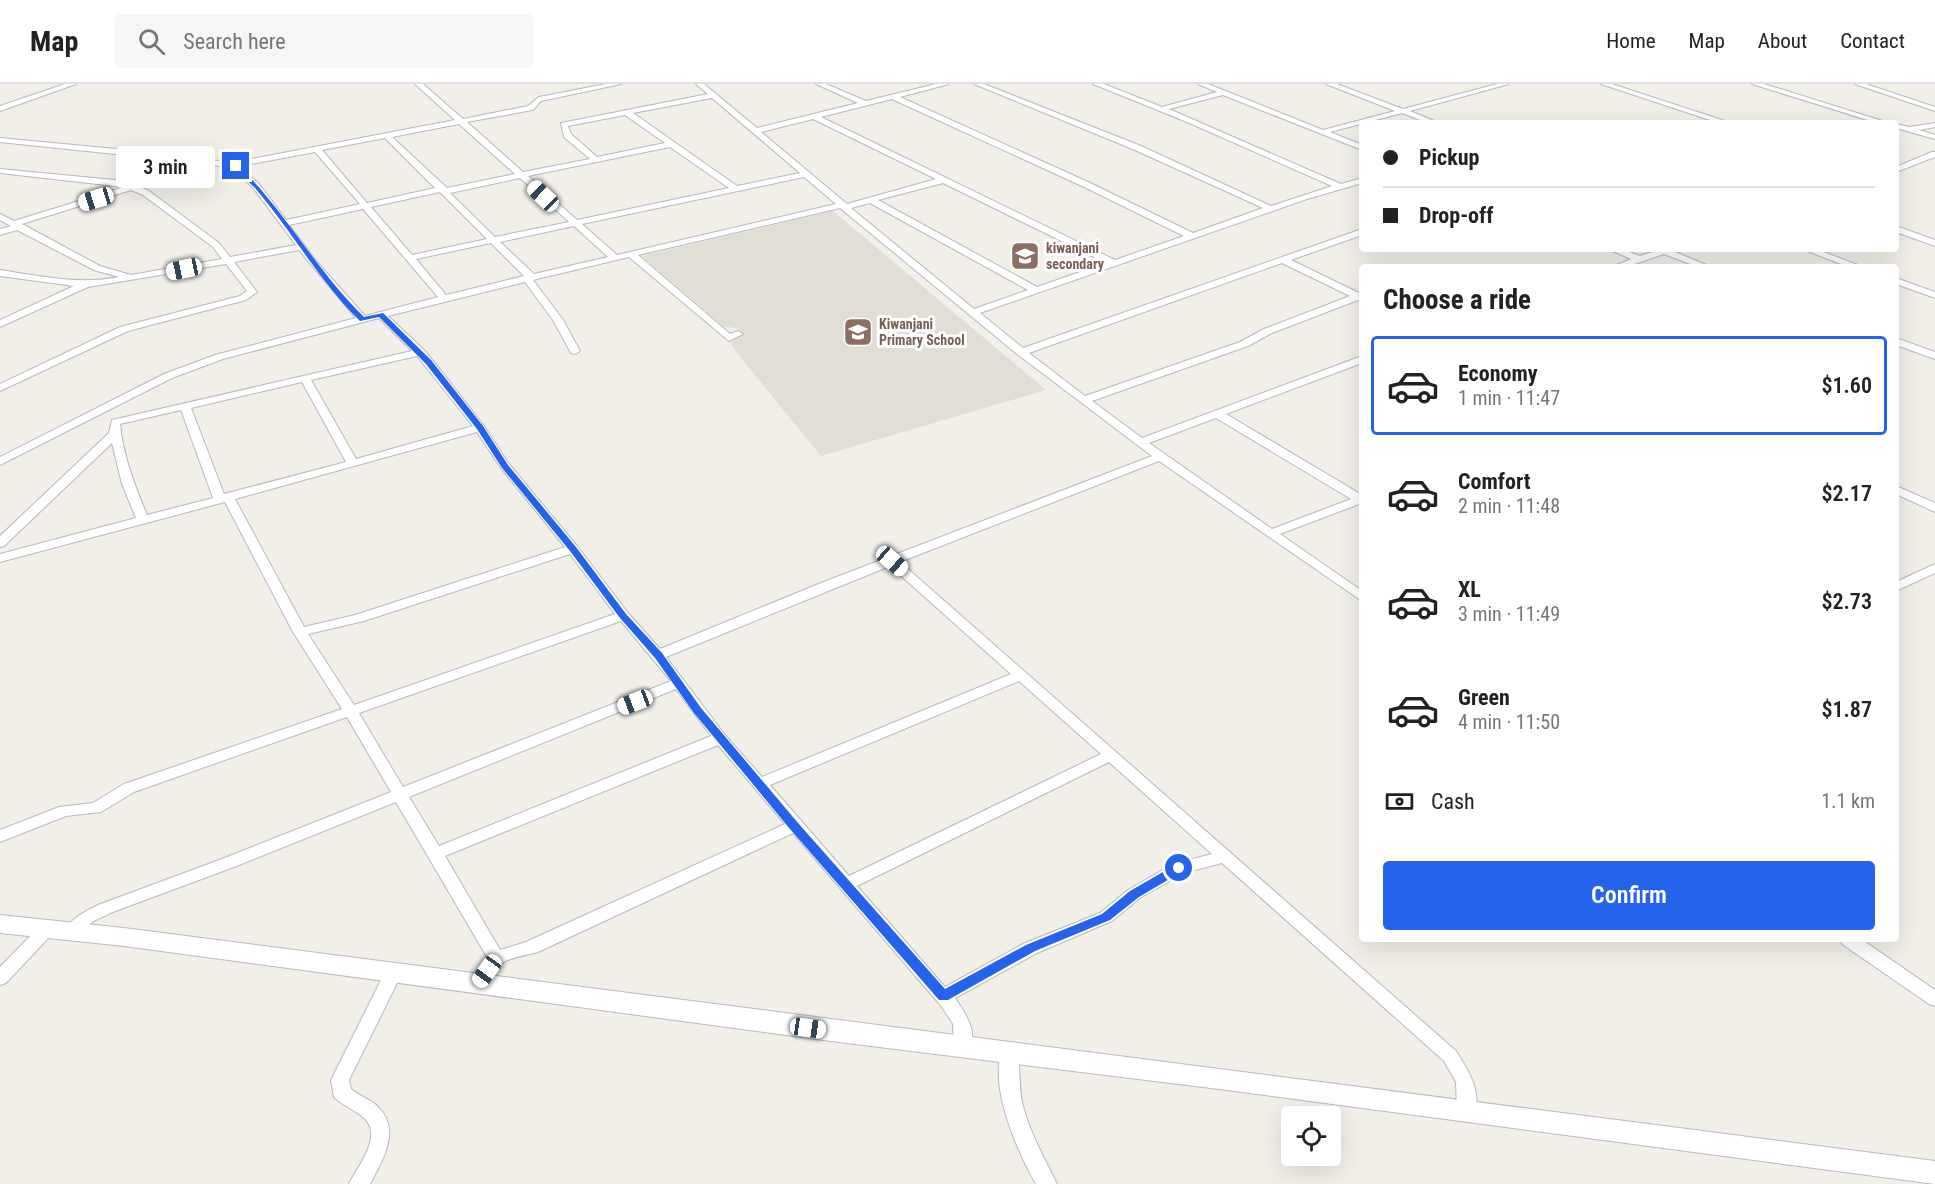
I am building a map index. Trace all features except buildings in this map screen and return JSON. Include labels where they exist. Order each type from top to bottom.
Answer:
[{"type":"street","points":[[0,109],[72,84]]},
{"type":"street","points":[[419,84],[459,122],[614,257]]},
{"type":"street","points":[[554,84],[568,93]]},
{"type":"street","points":[[0,140],[214,161],[232,165],[530,108],[537,100],[618,84]]},
{"type":"street","points":[[700,84],[843,206],[1021,352],[1160,457],[1359,595]]},
{"type":"street","points":[[820,84],[864,104]]},
{"type":"street","points":[[756,131],[945,84]]},
{"type":"street","points":[[978,84],[1138,148],[1271,209]]},
{"type":"street","points":[[1096,84],[1162,109],[1339,186]]},
{"type":"street","points":[[1202,84],[1359,147]]},
{"type":"street","points":[[1330,84],[1426,120]]},
{"type":"street","points":[[1368,120],[1505,84]]},
{"type":"street","points":[[1605,84],[1718,120]]},
{"type":"street","points":[[1755,84],[1875,120]]},
{"type":"street","points":[[1859,84],[1935,109]]},
{"type":"street","points":[[1162,109],[1223,93]]},
{"type":"street","points":[[595,159],[567,135],[563,126],[714,95]]},
{"type":"street","points":[[893,97],[1085,184],[1194,237]]},
{"type":"street","points":[[626,112],[737,190]]},
{"type":"street","points":[[814,117],[1114,263]]},
{"type":"street","points":[[1323,132],[1359,122]]},
{"type":"street","points":[[1907,129],[1935,125]]},
{"type":"street","points":[[1899,127],[1935,137]]},
{"type":"street","points":[[387,136],[444,190],[529,278],[558,320],[575,351]]},
{"type":"street","points":[[284,223],[671,144]]},
{"type":"street","points":[[317,149],[444,298]]},
{"type":"street","points":[[1899,169],[1935,154]]},
{"type":"street","points":[[0,232],[214,161]]},
{"type":"street","points":[[232,165],[251,180],[341,298],[362,319]]},
{"type":"street","points":[[0,171],[134,187],[210,240],[230,261],[252,291],[250,295],[124,329],[0,388]]},
{"type":"street","points":[[409,258],[805,174]]},
{"type":"street","points":[[0,462],[128,396],[202,362],[444,298],[614,257],[871,200],[943,180]]},
{"type":"street","points":[[974,312],[1359,181]]},
{"type":"street","points":[[871,200],[1037,291]]},
{"type":"street","points":[[0,217],[97,268],[135,279]]},
{"type":"street","points":[[1899,231],[1935,243]]},
{"type":"street","points":[[1021,352],[1359,233]]},
{"type":"street","points":[[0,273],[87,285],[135,279],[302,247]]},
{"type":"street","points":[[1621,252],[1639,259]]},
{"type":"street","points":[[1625,264],[1661,252]]},
{"type":"street","points":[[1672,252],[1699,264]]},
{"type":"street","points":[[1816,252],[1850,264]]},
{"type":"street","points":[[631,254],[729,338],[738,334]]},
{"type":"street","points":[[1283,260],[1359,297]]},
{"type":"street","points":[[1899,282],[1935,295]]},
{"type":"street","points":[[0,324],[87,285]]},
{"type":"street","points":[[1084,400],[1244,344],[1268,331],[1359,297]]},
{"type":"street","points":[[380,314],[420,352],[480,428],[505,466],[573,549],[623,616],[658,656],[720,738],[943,996],[962,1023],[963,1046]]},
{"type":"street","points":[[1899,342],[1935,356]]},
{"type":"street","points":[[116,428],[185,407],[420,352]]},
{"type":"street","points":[[1142,442],[1219,415],[1359,360]]},
{"type":"street","points":[[305,379],[353,464]]},
{"type":"street","points":[[0,543],[116,428],[128,396]]},
{"type":"street","points":[[185,407],[224,498],[300,632],[351,711],[496,958]]},
{"type":"street","points":[[1219,415],[1359,498]]},
{"type":"street","points":[[116,428],[128,483],[142,519]]},
{"type":"street","points":[[0,558],[480,428]]},
{"type":"street","points":[[658,656],[892,561],[1160,457]]},
{"type":"street","points":[[1899,491],[1935,508]]},
{"type":"street","points":[[1272,533],[1359,500]]},
{"type":"street","points":[[300,632],[359,618],[573,549]]},
{"type":"street","points":[[892,561],[1450,1056],[1465,1082],[1466,1112]]},
{"type":"street","points":[[1899,585],[1935,568]]},
{"type":"street","points":[[0,836],[64,811],[96,808],[129,788],[623,616]]},
{"type":"street","points":[[759,784],[1021,675]]},
{"type":"street","points":[[0,978],[59,932],[104,909],[228,863],[677,684]]},
{"type":"street","points":[[435,854],[720,738]]},
{"type":"street","points":[[845,885],[1110,756]]},
{"type":"street","points":[[477,984],[496,958],[532,947],[794,826]]},
{"type":"street","points":[[943,996],[1031,948],[1106,917],[1134,894],[1179,868],[1227,856]]},
{"type":"street","points":[[0,924],[59,932],[124,937],[831,1031],[1010,1052],[1935,1173]]},
{"type":"street","points":[[1852,942],[1935,999]]},
{"type":"street","points":[[359,1184],[378,1147],[380,1129],[375,1116],[341,1091],[340,1080],[393,973]]},
{"type":"street","points":[[1010,1052],[1007,1068],[1008,1084],[1025,1140],[1047,1184]]},
{"type":"shaded area","name":"Kiwanjani Primary School","points":[[833,211],[1046,390],[821,456],[731,344],[739,329],[723,326],[642,256]]},
{"type":"place","name":"kiwanjani secondary","points":[[1025,256]]},
{"type":"place","name":"Kiwanjani Primary School","points":[[858,332]]},
{"type":"route","points":[[236,166],[257,187],[341,298],[362,319],[380,314],[429,362],[535,505],[573,549],[623,616],[658,656],[698,711],[794,826],[943,996],[1031,948],[1106,917],[1134,894],[1179,868]]}]
